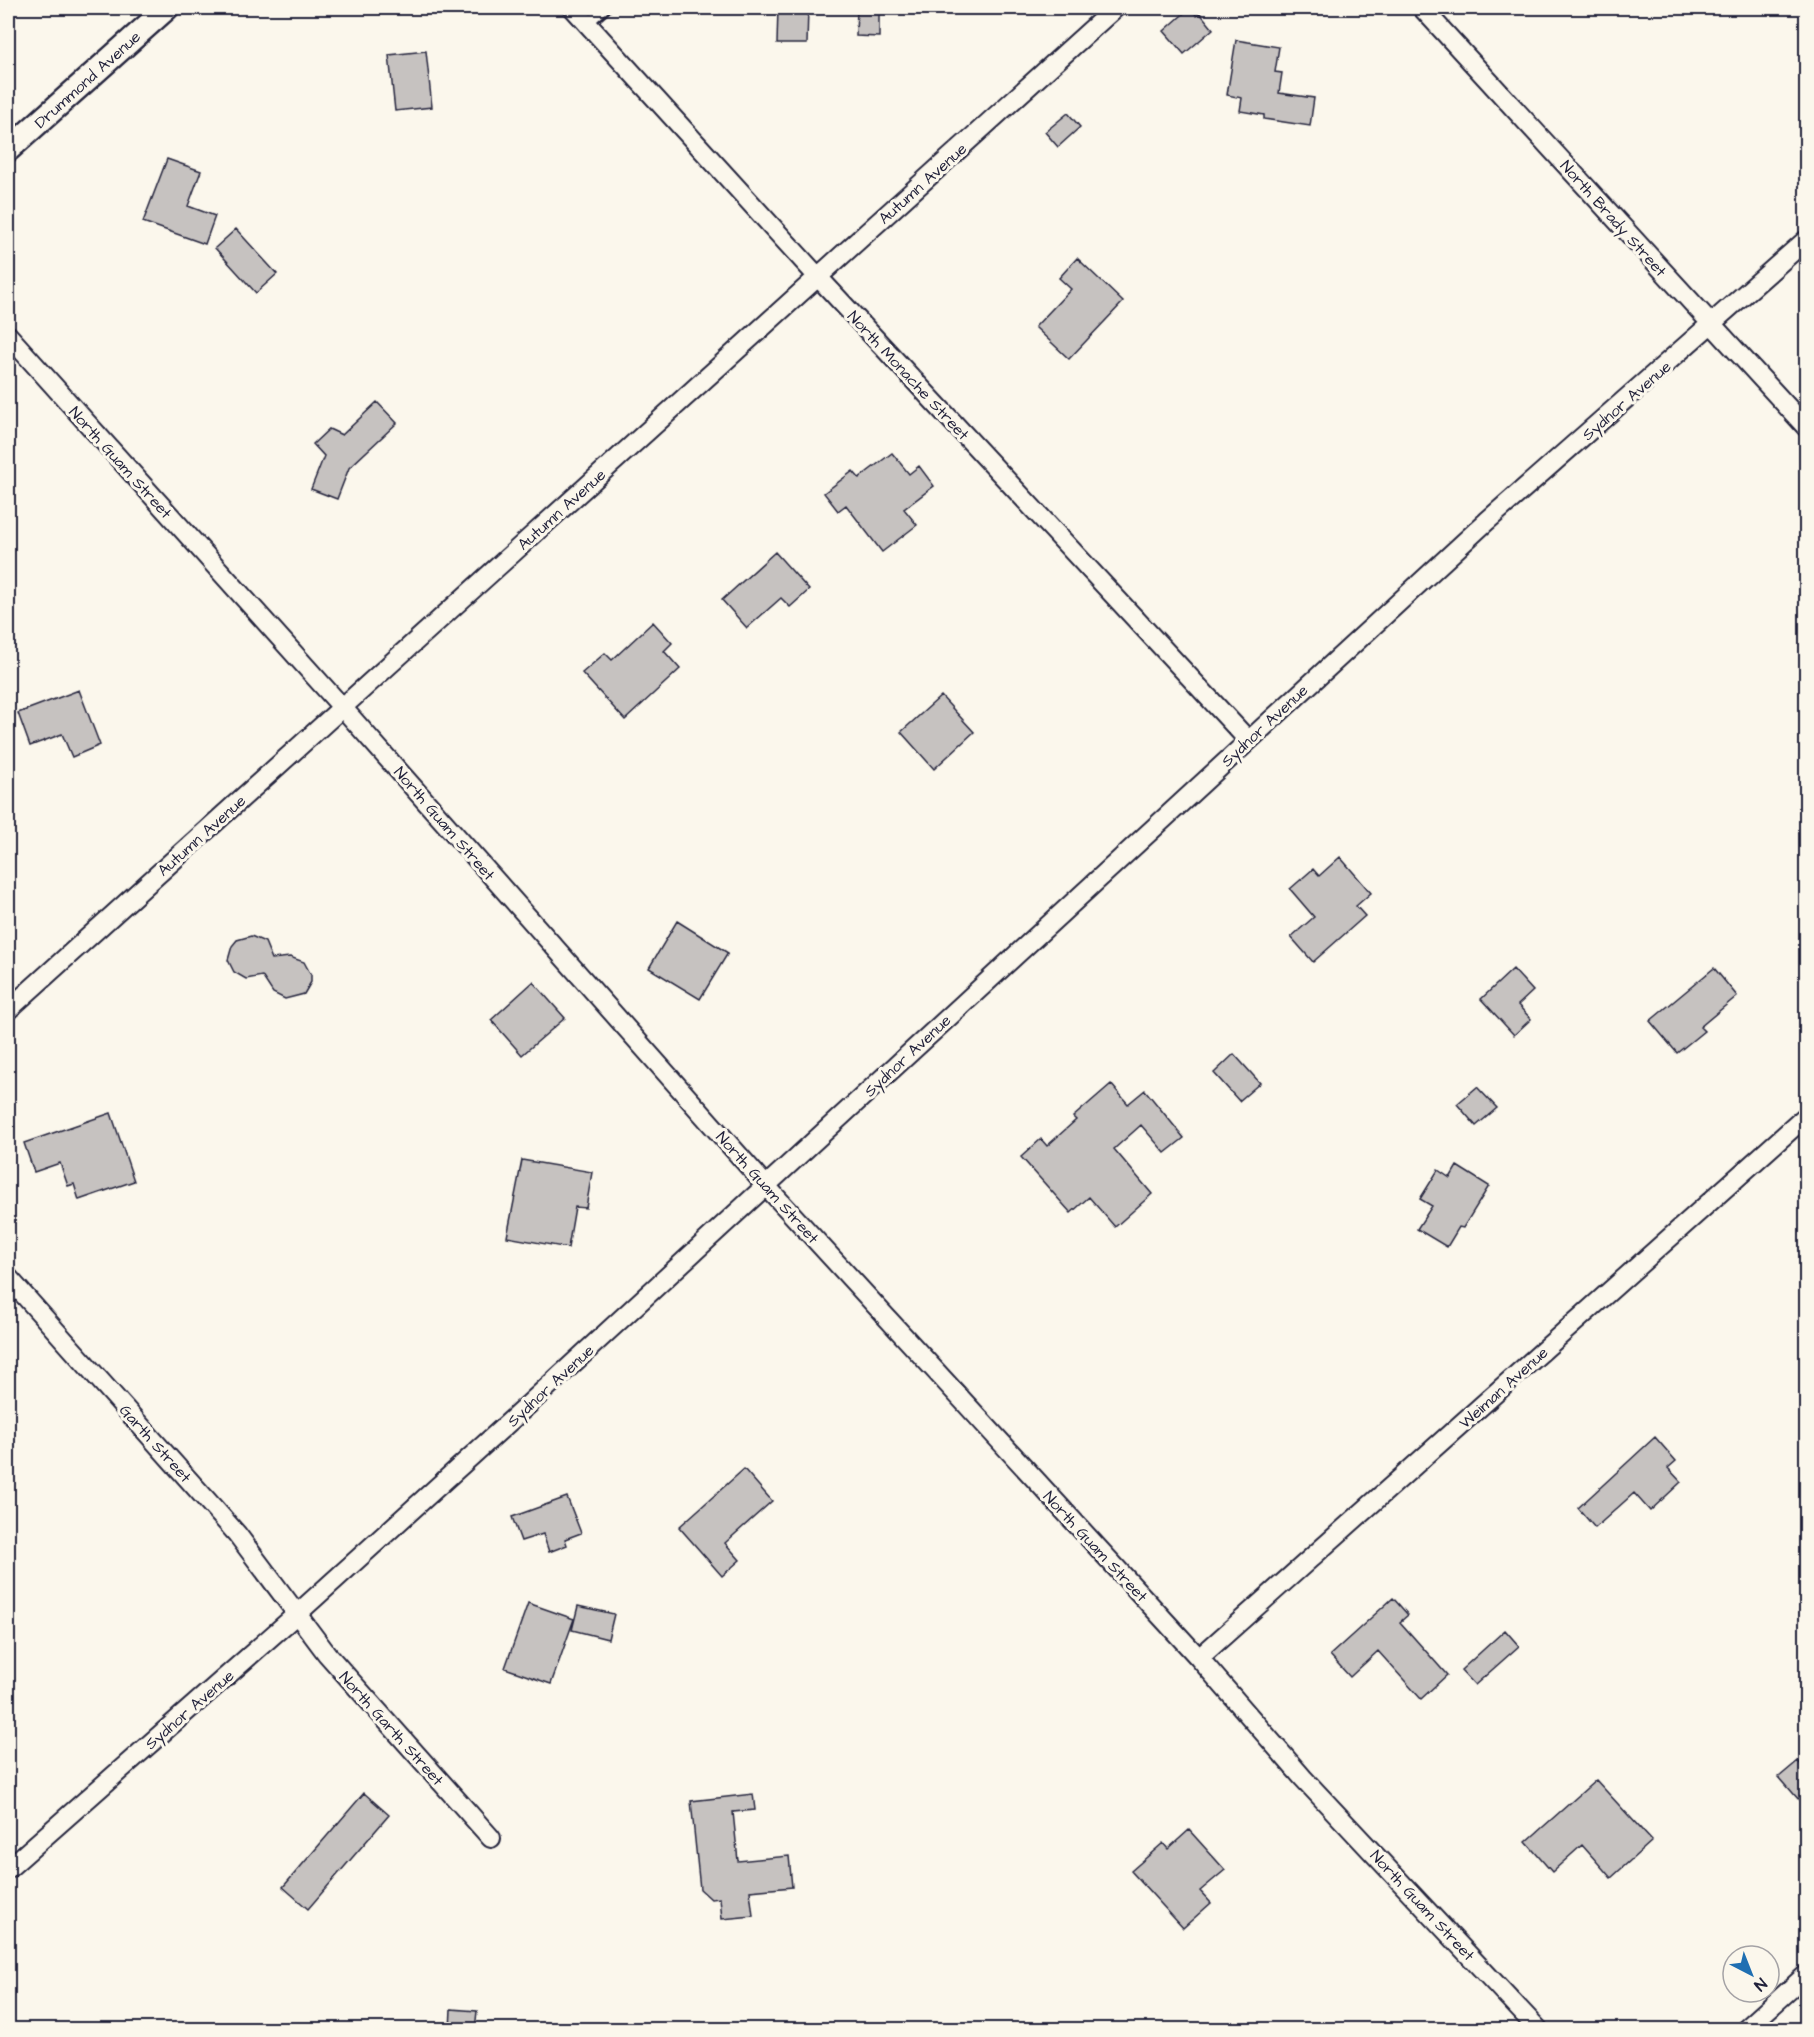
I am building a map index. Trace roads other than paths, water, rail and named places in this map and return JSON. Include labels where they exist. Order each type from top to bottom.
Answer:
[{"type":"street","name":"Drummond Avenue","points":[[8,150],[167,8]]},
{"type":"street","name":"North Monache Street","points":[[573,8],[818,277],[1248,740]]},
{"type":"street","name":"Autumn Avenue","points":[[8,1010],[1115,8]]},
{"type":"street","name":"North Brady Street","points":[[1422,8],[1806,427]]},
{"type":"street","name":"Sydnor Avenue","points":[[8,1869],[297,1614],[766,1186],[1487,521],[1806,240]]},
{"type":"street","name":"North Guam Street","points":[[8,334],[766,1186],[1198,1658],[1303,1778],[1539,2030]]},
{"type":"street","name":"Weiman Avenue","points":[[1198,1658],[1806,1116]]},
{"type":"street","name":"Garth Street","points":[[8,1277],[237,1534],[297,1614]]},
{"type":"street","name":"North Garth Street","points":[[297,1614],[327,1654],[491,1838]]},
{"type":"street","points":[[1745,2030],[1806,1975]]},
{"type":"lane","points":[[588,23],[605,8]]}]
